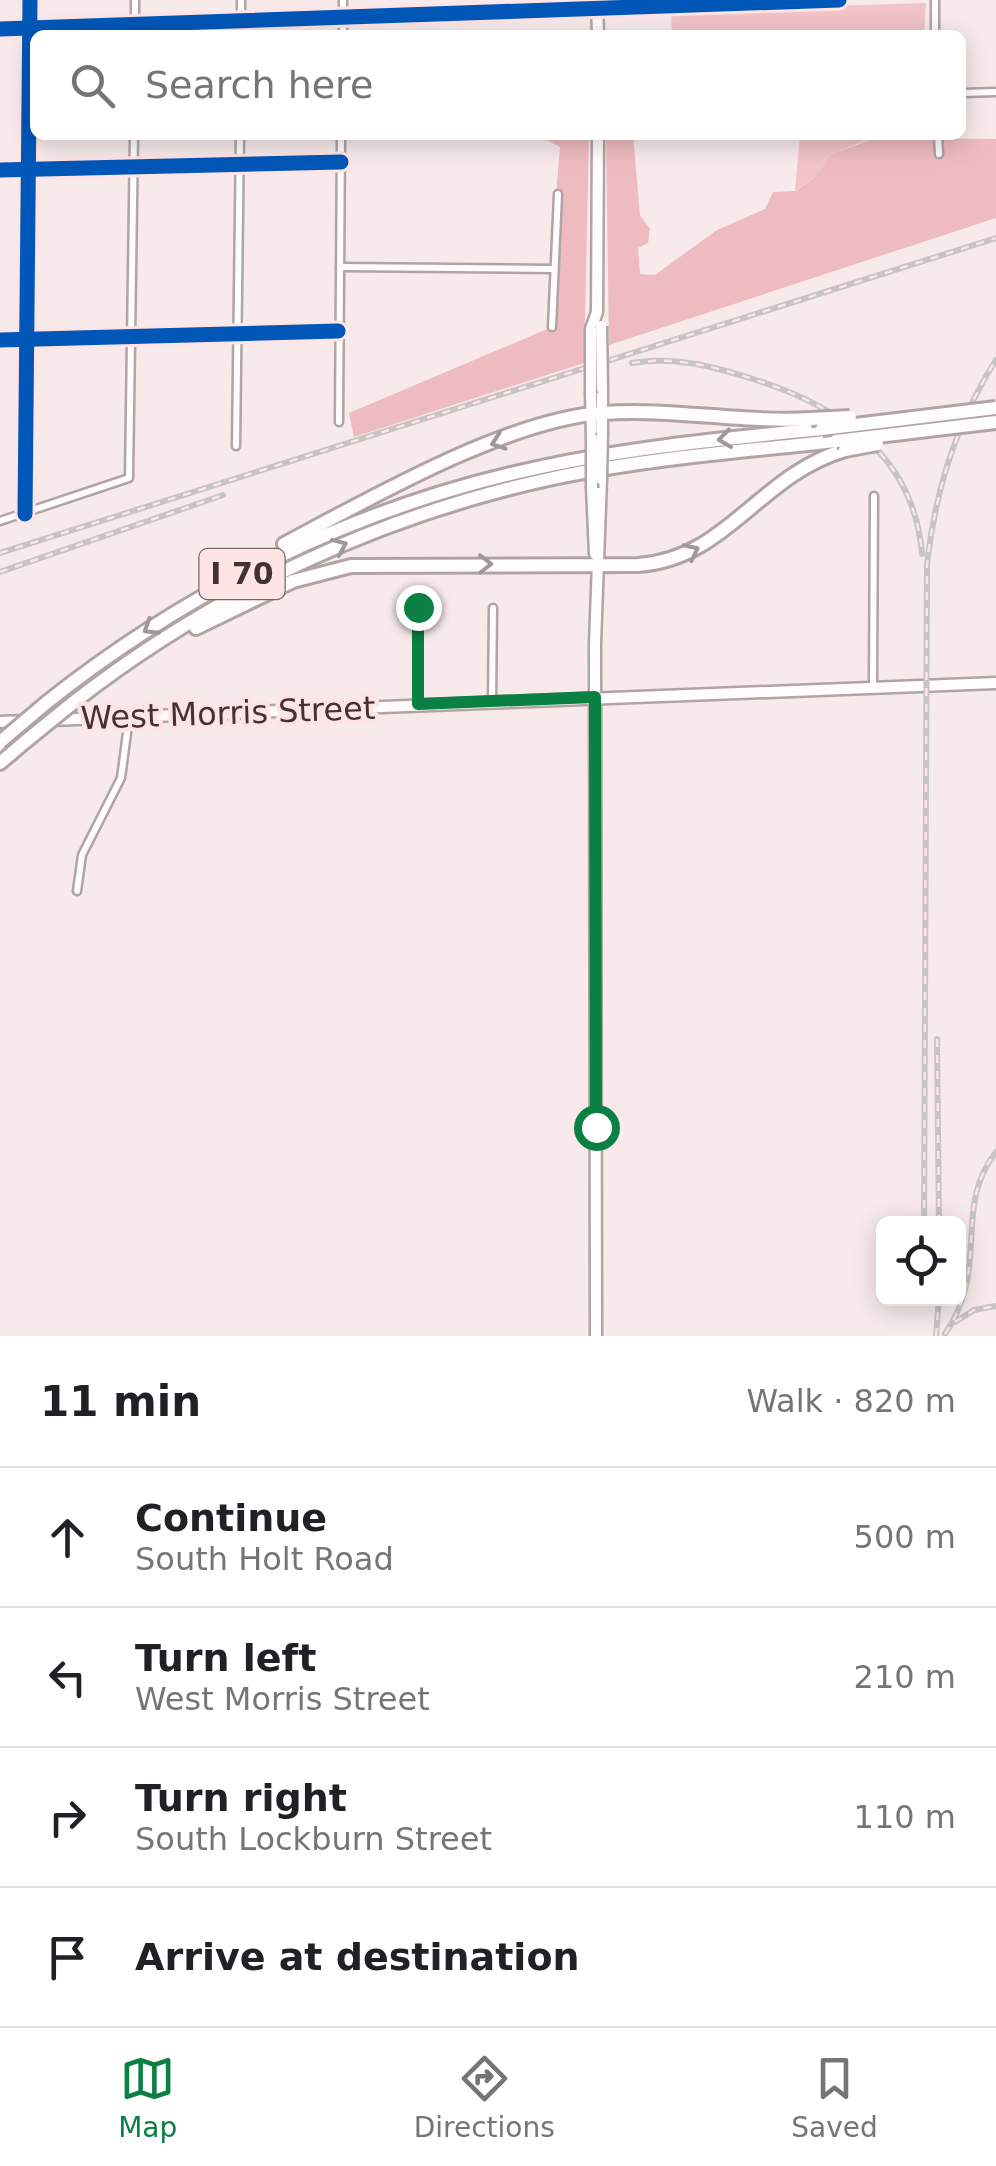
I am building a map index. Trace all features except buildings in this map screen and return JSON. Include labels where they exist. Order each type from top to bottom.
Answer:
[{"type":"highway","points":[[132,659],[270,591],[328,570],[382,564],[649,565],[690,554],[714,540],[783,478],[841,446],[996,408]]},
{"type":"highway","points":[[202,596],[273,550],[430,470],[500,441],[596,413],[816,424],[996,422]]},
{"type":"highway","name":"I 70","points":[[0,742],[124,645],[202,596],[329,533],[461,486],[607,454],[816,424]]},
{"type":"highway","name":"I 70","points":[[0,763],[132,659],[287,570],[437,510],[578,473],[841,446]]},
{"type":"main road","points":[[597,4],[598,30]]},
{"type":"main road","points":[[596,1336],[598,565],[591,536],[597,487],[598,140]]},
{"type":"main road","name":"West Morris Street","points":[[0,722],[996,683]]},
{"type":"street","points":[[24,514],[30,0]]},
{"type":"street","points":[[135,0],[136,30]]},
{"type":"street","points":[[241,0],[241,30]]},
{"type":"street","points":[[342,30],[343,0]]},
{"type":"street","points":[[500,0],[500,10]]},
{"type":"street","points":[[0,29],[597,4],[839,0]]},
{"type":"street","points":[[934,30],[935,0]]},
{"type":"street","points":[[966,93],[996,92]]},
{"type":"street","points":[[0,521],[122,484],[129,476],[134,140]]},
{"type":"street","points":[[236,446],[240,140]]},
{"type":"street","points":[[338,422],[341,140]]},
{"type":"street","points":[[938,140],[939,154]]},
{"type":"street","points":[[0,170],[134,170],[340,162]]},
{"type":"street","points":[[552,327],[558,194]]},
{"type":"street","points":[[340,267],[552,269]]},
{"type":"street","points":[[0,340],[131,340],[338,331]]},
{"type":"street","points":[[873,686],[874,496]]},
{"type":"street","points":[[418,607],[418,704]]},
{"type":"street","points":[[492,702],[493,608]]},
{"type":"street","points":[[77,891],[82,855],[121,778],[129,717]]},
{"type":"shaded area","points":[[926,3],[924,30],[672,30],[671,11]]},
{"type":"shaded area","points":[[996,139],[996,218],[609,345],[606,140],[633,140],[640,215],[650,229],[648,243],[638,248],[640,274],[655,275],[717,230],[765,209],[773,192],[796,191],[815,177],[830,155],[870,140]]},
{"type":"shaded area","points":[[546,140],[589,140],[584,363],[354,437],[349,413],[552,327],[550,266],[560,147]]},
{"type":"shaded area","points":[[800,140],[867,140],[830,155],[815,177],[795,191]]},
{"type":"railway","points":[[0,553],[996,238]]},
{"type":"railway","points":[[924,1216],[927,564],[950,458],[970,407],[996,360]]},
{"type":"railway","points":[[632,363],[678,362],[723,370],[785,390],[842,420],[888,462],[916,519],[922,554]]},
{"type":"railway","points":[[0,572],[223,495]]},
{"type":"railway","points":[[937,1039],[939,1216]]},
{"type":"railway","points":[[945,1334],[959,1309],[966,1285],[976,1194],[996,1152]]},
{"type":"railway","points":[[936,1336],[938,1306]]},
{"type":"railway","points":[[955,1322],[974,1310],[996,1306]]},
{"type":"cycle path","points":[[25,514],[30,0]]},
{"type":"cycle path","points":[[0,29],[839,0]]},
{"type":"cycle path","points":[[0,170],[341,162]]},
{"type":"cycle path","points":[[0,340],[338,331]]},
{"type":"route","points":[[418,607],[418,704],[595,697],[596,1127]]}]
